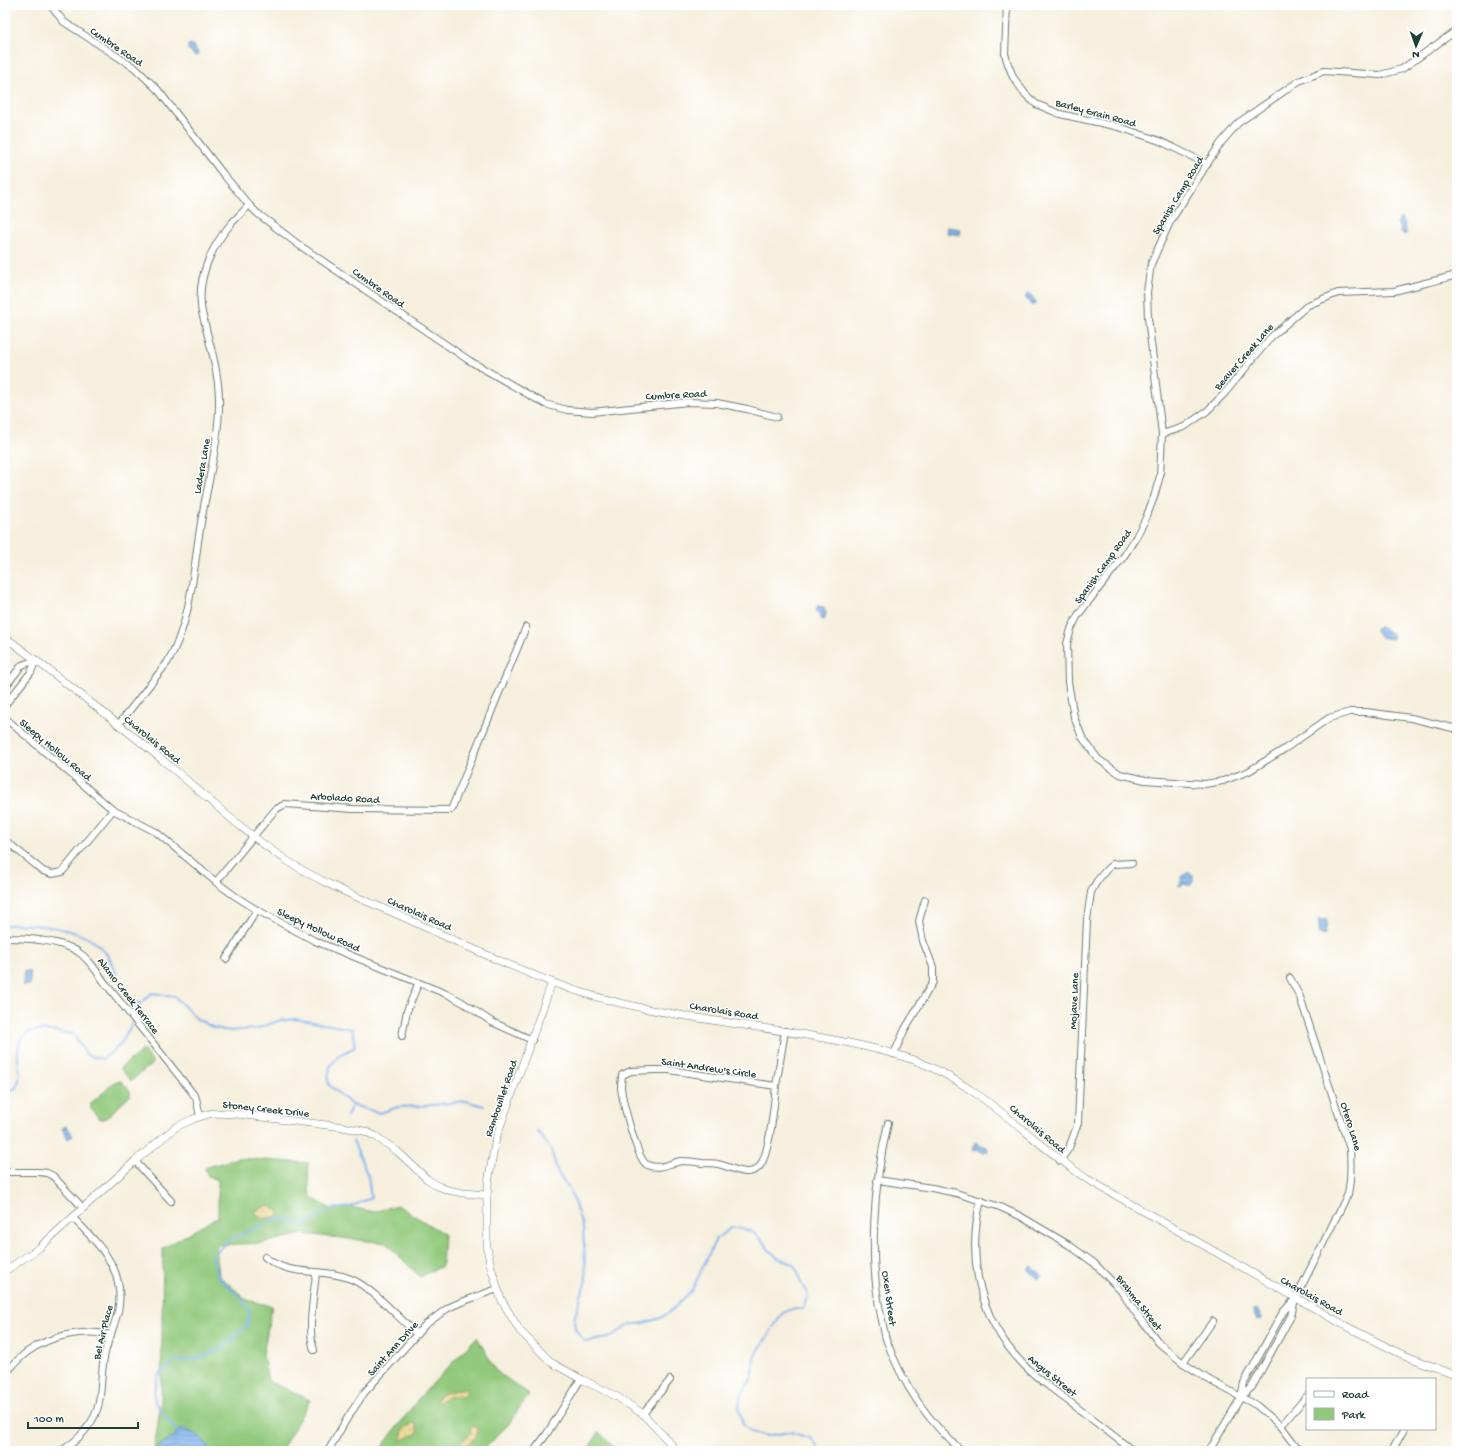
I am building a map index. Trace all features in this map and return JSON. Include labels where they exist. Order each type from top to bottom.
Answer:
[{"type":"street","name":"Cumbre Road","points":[[50,5],[64,22],[135,68],[158,90],[249,205],[299,244],[473,363],[545,404],[567,410],[592,412],[688,402],[717,403],[777,417]]},
{"type":"street","name":"Barley Grain Road","points":[[1007,5],[1005,54],[1013,77],[1026,95],[1036,104],[1060,114],[1119,127],[1160,141],[1207,164]]},
{"type":"street","name":"Spanish Camp Road","points":[[1457,30],[1402,69],[1380,75],[1324,71],[1299,81],[1238,123],[1207,164],[1170,222],[1151,264],[1147,292],[1148,318],[1162,434],[1160,476],[1146,518],[1124,556],[1078,615],[1071,629],[1067,644],[1068,682],[1074,717],[1082,737],[1098,759],[1120,774],[1145,780],[1205,784],[1223,781],[1249,772],[1329,718],[1350,712],[1366,712],[1411,718],[1457,729]]},
{"type":"street","name":"Ladera Lane","points":[[118,725],[167,663],[180,638],[187,611],[217,436],[219,404],[216,368],[201,305],[202,277],[219,239],[230,224],[249,205]]},
{"type":"street","name":"Beaver Creek Lane","points":[[1162,434],[1184,427],[1207,411],[1224,394],[1270,337],[1308,305],[1338,293],[1394,291],[1457,275]]},
{"type":"street","name":"Arbolado Road","points":[[216,882],[252,837],[276,810],[285,804],[353,809],[451,810],[526,627]]},
{"type":"street","name":"Charolais Road","points":[[5,636],[168,765],[252,837],[288,862],[339,888],[471,948],[552,982],[612,1001],[840,1041],[894,1054],[930,1067],[954,1078],[999,1110],[1060,1161],[1087,1179],[1295,1299],[1399,1353],[1457,1376]]},
{"type":"street","points":[[5,687],[22,665],[36,660]]},
{"type":"street","points":[[5,705],[31,672],[36,660]]},
{"type":"street","name":"Sleepy Hollow Road","points":[[5,718],[113,810],[156,832],[216,882],[256,910],[315,941],[462,1002],[492,1022],[532,1040]]},
{"type":"street","points":[[5,840],[43,871],[52,874],[62,872],[113,810]]},
{"type":"street","name":"Mojave Lane","points":[[1060,1161],[1069,1148],[1078,1123],[1087,920],[1091,892],[1102,875],[1113,864],[1132,863]]},
{"type":"street","points":[[894,1054],[905,1029],[933,982],[933,966],[923,940],[919,922],[925,900]]},
{"type":"street","points":[[226,959],[256,910]]},
{"type":"street","name":"Alamo Creek Terrace","points":[[5,938],[20,938],[68,947],[78,952],[88,960],[191,1091],[196,1098],[200,1116]]},
{"type":"street","name":"Otero Lane","points":[[1209,1451],[1241,1397],[1252,1387],[1291,1316],[1295,1299],[1348,1194],[1351,1181],[1350,1149],[1300,997],[1290,978]]},
{"type":"street","name":"Rambouillet Road","points":[[552,982],[496,1138],[489,1177],[487,1248],[497,1289],[508,1312],[520,1331],[552,1363],[616,1396],[643,1414],[671,1444],[675,1451]]},
{"type":"street","points":[[402,1036],[407,1011],[418,984]]},
{"type":"street","name":"Saint Andrew's Circle","points":[[776,1086],[669,1070],[653,1070],[631,1071],[622,1075],[621,1086],[624,1104],[638,1152],[647,1166],[658,1167],[682,1161],[718,1164],[735,1170],[748,1172],[754,1171],[762,1163],[767,1148],[785,1031]]},
{"type":"street","name":"Stoney Creek Drive","points":[[5,1271],[39,1248],[135,1161],[176,1127],[200,1116],[212,1113],[237,1114],[364,1131],[375,1136],[397,1152],[427,1179],[438,1186],[463,1193],[488,1195]]},
{"type":"street","name":"Oxen Street","points":[[888,1123],[881,1152],[877,1180],[875,1215],[875,1277],[886,1338],[903,1377],[916,1400],[931,1420],[950,1441],[962,1451]]},
{"type":"street","points":[[135,1161],[171,1201]]},
{"type":"street","points":[[5,1172],[47,1173],[53,1176],[83,1208]]},
{"type":"street","name":"Brahma Street","points":[[877,1180],[932,1188],[981,1200],[1020,1216],[1069,1245],[1094,1263],[1121,1291],[1138,1316],[1159,1342],[1183,1363],[1256,1405],[1281,1426],[1300,1451]]},
{"type":"street","name":"Angus Street","points":[[981,1200],[975,1232],[976,1268],[986,1307],[994,1326],[1023,1365],[1133,1451]]},
{"type":"street","name":"Bel Air Place","points":[[61,1451],[76,1440],[90,1424],[95,1414],[99,1403],[105,1354],[110,1335],[117,1318],[119,1301],[118,1281],[112,1267],[101,1249],[73,1218]]},
{"type":"street","points":[[265,1257],[270,1261],[286,1268],[341,1276],[359,1283],[417,1334]]},
{"type":"street","points":[[314,1350],[311,1342],[311,1331],[316,1273]]},
{"type":"street","name":"Saint Ann Drive","points":[[328,1451],[364,1393],[417,1334],[448,1308],[497,1289]]},
{"type":"street","name":"Otero Lane","points":[[1241,1397],[1244,1383],[1283,1312],[1295,1299]]},
{"type":"street","points":[[1183,1363],[1213,1321]]},
{"type":"street","points":[[7,1372],[16,1361],[26,1353],[40,1344],[62,1336],[88,1332],[100,1332],[110,1335]]},
{"type":"street","points":[[534,1451],[546,1435],[581,1379]]},
{"type":"street","points":[[643,1414],[670,1380]]},
{"type":"street","points":[[1281,1426],[1306,1397]]},
{"type":"street","points":[[1392,1451],[1403,1430]]},
{"type":"street","points":[[1456,1451],[1457,1446]]},
{"type":"green space","points":[[143,1050],[153,1063],[131,1081],[120,1068]]},
{"type":"green space","points":[[116,1081],[121,1081],[130,1091],[130,1096],[105,1119],[100,1119],[91,1109],[91,1103]]},
{"type":"green space","points":[[237,1158],[308,1163],[309,1190],[312,1198],[331,1209],[350,1207],[374,1212],[397,1205],[444,1234],[442,1266],[420,1277],[386,1243],[303,1234],[262,1243],[216,1245],[219,1276],[247,1300],[272,1306],[263,1354],[268,1381],[310,1400],[281,1451],[154,1451],[161,1401],[163,1248],[218,1217],[218,1180],[208,1176],[205,1168]]},
{"type":"green space","points":[[477,1337],[496,1371],[529,1394],[508,1425],[482,1451],[379,1451],[419,1398]]},
{"type":"green space","points":[[599,1432],[617,1451],[587,1451]]},
{"type":"sand","points":[[269,1205],[279,1212],[279,1216],[263,1219],[256,1214],[256,1210]]},
{"type":"sand","points":[[459,1389],[466,1389],[466,1395],[448,1397],[439,1402],[436,1400],[440,1395]]},
{"type":"sand","points":[[413,1423],[416,1424],[418,1433],[401,1441],[403,1429]]},
{"type":"sand","points":[[474,1425],[477,1429],[477,1436],[460,1451],[456,1450],[455,1447],[471,1433],[470,1427]]},
{"type":"water","points":[[191,44],[198,53],[197,56],[194,56],[191,51],[188,50],[188,45]]},
{"type":"water","points":[[1402,218],[1405,224],[1406,235],[1401,233],[1401,229],[1397,224],[1397,221]]},
{"type":"water","points":[[948,227],[961,229],[960,235],[947,233]]},
{"type":"water","points":[[1029,293],[1037,303],[1032,306],[1025,297]]},
{"type":"water","points":[[818,606],[824,607],[826,614],[824,620],[819,617],[820,615],[816,608]]},
{"type":"water","points":[[1380,627],[1393,636],[1392,639],[1380,637],[1375,628]]},
{"type":"water","points":[[1187,873],[1193,875],[1193,882],[1190,886],[1184,884],[1179,886],[1182,877]]},
{"type":"water","points":[[1319,919],[1327,920],[1325,935],[1319,934]]},
{"type":"water","points":[[24,971],[30,972],[30,985],[23,985]]},
{"type":"water","points":[[67,1126],[73,1136],[68,1139],[62,1128]]},
{"type":"water","points":[[975,1142],[987,1147],[988,1152],[984,1153],[978,1150],[973,1151]]},
{"type":"water","points":[[1032,1266],[1042,1276],[1038,1279],[1028,1269]]},
{"type":"water","points":[[1257,1308],[1262,1318],[1257,1321],[1254,1310],[1252,1310]]},
{"type":"water","points":[[182,1429],[199,1436],[208,1446],[210,1451],[159,1451],[159,1446],[176,1435],[176,1431]]},
{"type":"waterway","points":[[5,925],[30,925],[57,928],[71,931],[94,942],[107,954],[121,987],[127,997],[140,1004]]},
{"type":"waterway","points":[[5,1092],[16,1088],[20,1075],[18,1055],[19,1044],[23,1037],[29,1032],[46,1031],[73,1034],[87,1055],[103,1059],[120,1045],[133,1022],[140,1004],[152,993],[174,996],[197,1019],[214,1028],[230,1031],[256,1029],[278,1021],[296,1019],[352,1029],[355,1047],[339,1055],[330,1067],[328,1079],[329,1085],[352,1105],[380,1113],[398,1107],[424,1106],[466,1101],[484,1106]]},
{"type":"waterway","points":[[347,1116],[352,1105]]},
{"type":"waterway","points":[[537,1130],[551,1150],[558,1173],[570,1190],[583,1228],[586,1280],[574,1319],[575,1329],[585,1342],[608,1338],[630,1325],[661,1318],[672,1310],[692,1290],[716,1239],[732,1227],[751,1231],[765,1243],[768,1249],[778,1258],[793,1264],[808,1295],[803,1308],[784,1311],[754,1357],[753,1375],[740,1397],[739,1408],[743,1425],[751,1432],[766,1436],[790,1432],[812,1439],[820,1451]]},
{"type":"waterway","points":[[179,1432],[176,1431],[155,1402],[154,1393],[158,1376],[173,1362],[199,1358],[222,1349],[247,1325],[250,1313],[243,1299],[219,1278],[212,1256],[229,1240],[276,1219],[284,1219],[303,1225],[331,1209],[350,1207],[371,1198],[368,1176],[353,1141]]}]
